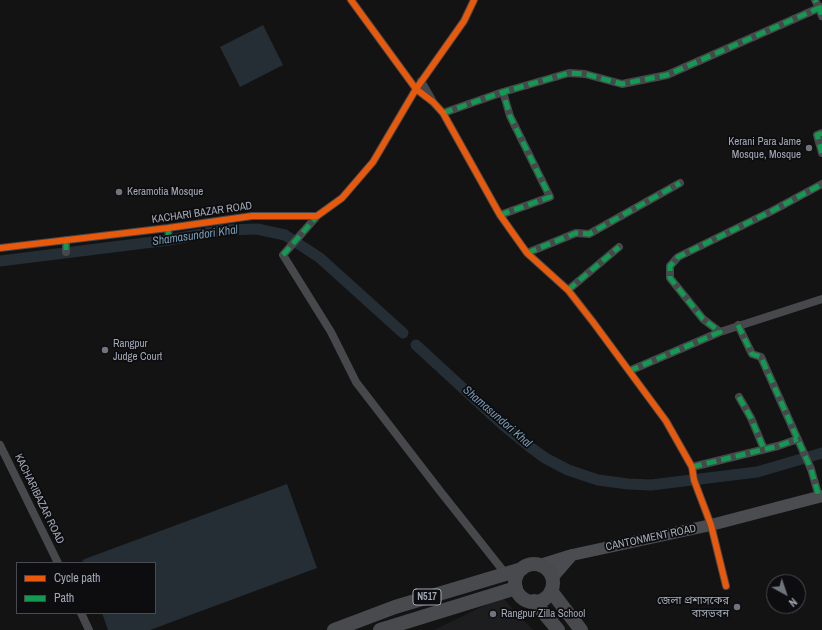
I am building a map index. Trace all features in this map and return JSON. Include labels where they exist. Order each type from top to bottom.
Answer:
[{"type":"highway","name":"N517","points":[[334,630],[395,607],[522,569],[533,564],[540,565]]},
{"type":"highway","points":[[540,565],[550,572],[552,584],[581,630]]},
{"type":"highway","points":[[522,569],[516,580],[516,588],[520,595],[526,600],[534,602],[541,600],[547,596],[552,584]]},
{"type":"highway","name":"N517","points":[[380,630],[516,588]]},
{"type":"highway","points":[[534,602],[558,630]]},
{"type":"main road","name":"CANTONMENT ROAD","points":[[540,565],[572,555],[711,526],[820,496]]},
{"type":"main road","points":[[552,584],[572,555]]},
{"type":"street","points":[[352,0],[416,89],[433,102],[443,113],[500,215],[527,253],[568,290],[666,421],[692,467],[694,480],[711,526],[726,586]]},
{"type":"street","points":[[474,0],[464,21],[421,81],[373,162],[342,198],[317,216],[283,255],[331,332],[356,382],[505,574]]},
{"type":"street","points":[[815,0],[820,7],[822,16]]},
{"type":"street","points":[[443,113],[502,92],[569,73],[585,74],[622,84],[667,75],[820,7]]},
{"type":"street","points":[[421,81],[433,102]]},
{"type":"street","points":[[500,215],[550,197],[510,116],[502,92]]},
{"type":"street","points":[[822,133],[817,135],[822,153]]},
{"type":"street","points":[[527,253],[576,233],[589,234],[680,183]]},
{"type":"street","points":[[720,332],[703,319],[670,278],[670,266],[678,257],[772,211],[822,184]]},
{"type":"street","name":"KACHARI BAZAR ROAD","points":[[0,248],[168,228],[252,216],[317,216]]},
{"type":"street","points":[[168,228],[169,240]]},
{"type":"street","points":[[66,240],[66,252]]},
{"type":"street","points":[[568,290],[619,247]]},
{"type":"street","points":[[629,371],[738,325],[822,299]]},
{"type":"street","points":[[738,325],[752,354],[761,357],[811,469],[820,496]]},
{"type":"street","points":[[739,397],[752,418],[764,449]]},
{"type":"street","points":[[692,467],[798,439]]},
{"type":"street","name":"KACHARIBAZAR ROAD","points":[[0,445],[58,562]]},
{"type":"street","points":[[81,614],[89,630]]},
{"type":"shaded area","points":[[263,25],[283,65],[240,87],[220,47]]},
{"type":"shaded area","points":[[287,484],[317,568],[150,630],[108,630],[102,614],[156,614],[156,562],[83,562],[82,560]]},
{"type":"shaded area","name":"Rangpur Zilla School","points":[[502,597],[533,630],[434,630]]},
{"type":"waterway","name":"Shamasundori Khal","points":[[0,261],[169,240],[224,230],[257,229],[285,235],[320,258],[403,333]]},
{"type":"waterway","name":"Shamasundori Khal","points":[[416,345],[503,425],[530,447],[545,458],[568,470],[598,480],[651,485],[757,472],[822,453]]},
{"type":"marked path","points":[[443,113],[503,92],[569,73],[585,74],[622,84],[667,75],[819,8],[815,0]]},
{"type":"marked path","points":[[822,7],[819,8],[822,16]]},
{"type":"marked path","points":[[500,215],[550,197],[510,116],[503,92]]},
{"type":"marked path","points":[[822,133],[817,135],[822,153]]},
{"type":"marked path","points":[[527,253],[576,233],[589,234],[680,183]]},
{"type":"marked path","points":[[629,371],[720,332],[703,319],[670,278],[670,266],[678,257],[772,211],[822,184]]},
{"type":"marked path","points":[[283,255],[317,216]]},
{"type":"marked path","points":[[168,228],[169,240]]},
{"type":"marked path","points":[[66,240],[66,252]]},
{"type":"marked path","points":[[568,290],[619,247]]},
{"type":"marked path","points":[[738,325],[752,354],[761,357],[811,469],[819,497]]},
{"type":"marked path","points":[[739,397],[751,418],[764,449]]},
{"type":"marked path","points":[[692,467],[778,446],[798,439]]},
{"type":"cycle path","points":[[351,0],[416,89],[433,102],[443,113],[500,215],[527,253],[568,290],[666,421],[692,467],[694,480],[711,525],[726,586]]},
{"type":"cycle path","points":[[0,248],[168,228],[252,216],[317,216],[342,198],[373,162],[416,89],[464,21],[474,0]]},
{"type":"place","name":"Kerani Para Jame Mosque, Mosque","points":[[809,148]]},
{"type":"place","name":"Keramotia Mosque","points":[[119,192]]},
{"type":"place","name":"Rangpur Judge Court","points":[[105,350]]},
{"type":"place","name":"জেলা প্রশাসকের বাসভবন","points":[[737,607]]},
{"type":"place","name":"Rangpur Zilla School","points":[[493,614]]}]
